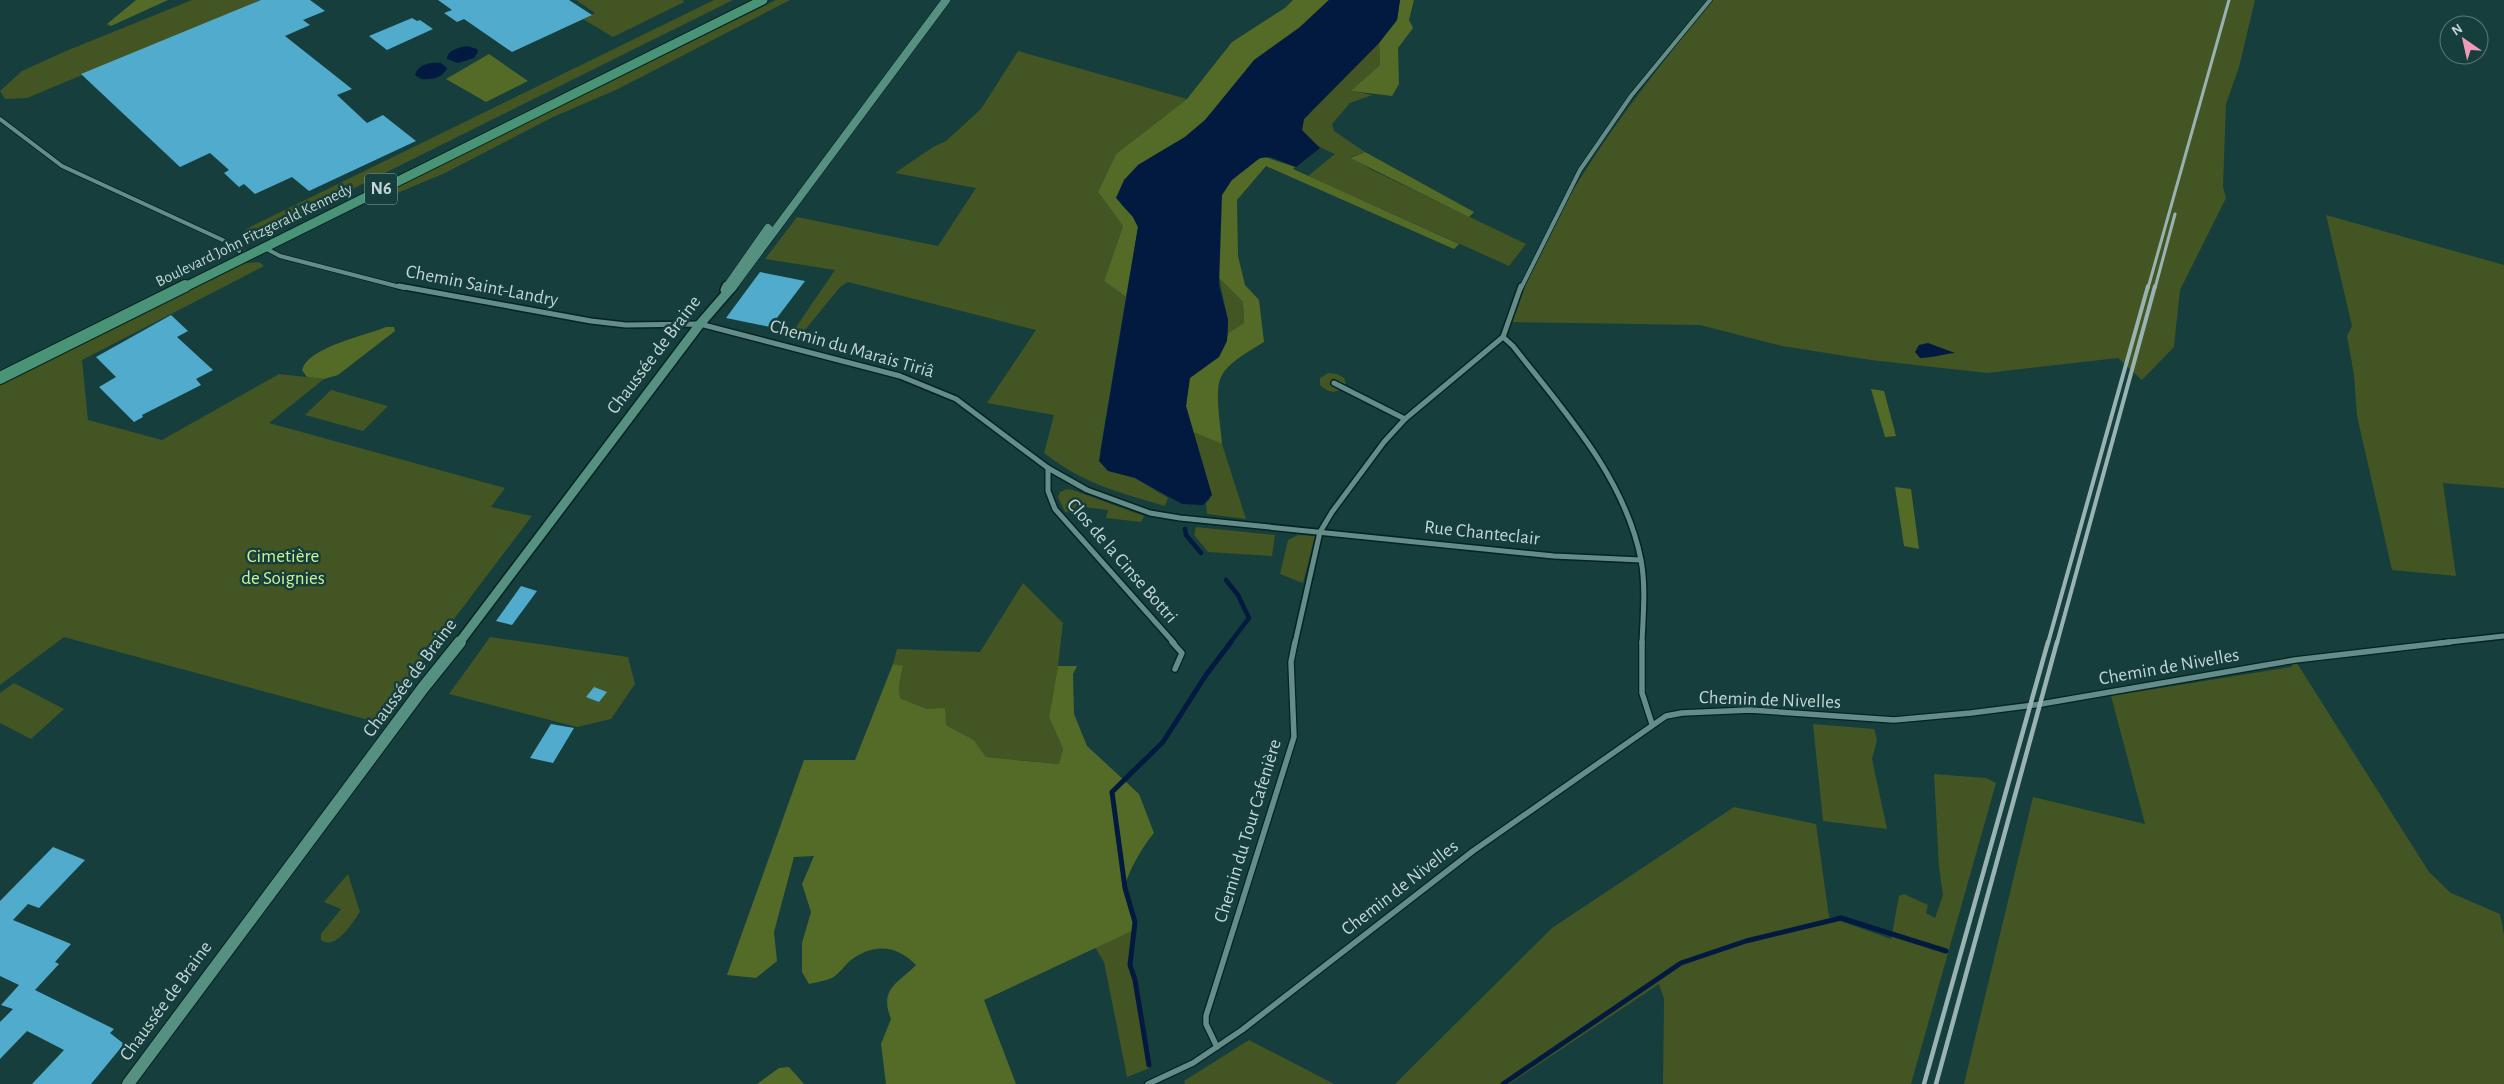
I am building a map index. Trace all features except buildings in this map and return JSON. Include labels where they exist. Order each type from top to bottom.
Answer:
[{"type":"main road","name":"Boulevard John Fitzgerald Kennedy","points":[[0,369],[748,0]]},
{"type":"main road","name":"Boulevard John Fitzgerald Kennedy","points":[[0,378],[763,0]]},
{"type":"street","name":"Chaussée de Braine","points":[[723,295],[730,278],[940,0]]},
{"type":"street","name":"Chaussée de Braine","points":[[128,1084],[423,688],[700,324],[723,295],[737,282],[946,0]]},
{"type":"street","points":[[1652,724],[1642,689],[1644,624],[1641,560],[1630,520],[1610,478],[1513,346],[1503,337],[1526,274],[1580,170],[1631,96],[1710,0]]},
{"type":"street","points":[[0,119],[62,166],[227,242],[238,251]]},
{"type":"street","name":"Chemin Saint-Landry","points":[[264,247],[280,256],[421,292],[591,321],[626,325],[700,324]]},
{"type":"street","name":"Chemin du Marais Tiriâ","points":[[700,324],[772,341],[921,383],[956,399],[971,409],[1048,468],[1087,490],[1150,513],[1180,518],[1320,532]]},
{"type":"street","name":"Chemin du Tour Cafenière","points":[[1217,1047],[1206,1024],[1206,1016],[1294,737],[1291,662],[1320,532],[1332,512],[1384,442],[1405,419],[1503,337]]},
{"type":"street","points":[[1334,383],[1405,419]]},
{"type":"street","name":"Clos de la Cinse Bottri","points":[[1048,468],[1048,491],[1055,509],[1182,653],[1175,669]]},
{"type":"street","name":"Rue Chanteclair","points":[[1320,532],[1554,556],[1641,560]]},
{"type":"street","name":"Chemin de Nivelles","points":[[1148,1084],[1193,1062],[1217,1047],[1269,1010],[1473,851],[1666,716],[1682,713],[1750,710],[1880,720],[1971,713],[2041,704],[2295,660],[2504,636]]},
{"type":"green space","points":[[136,0],[168,0],[111,26],[107,24]]},
{"type":"green space","points":[[192,0],[262,0],[27,98],[5,99],[0,91],[22,71]]},
{"type":"green space","points":[[576,0],[683,0],[684,2],[613,37],[583,19],[595,13]]},
{"type":"green space","points":[[714,0],[733,0],[258,236],[249,236],[246,233],[246,229]]},
{"type":"green space","points":[[776,0],[790,0],[618,89],[553,117],[445,173],[383,199],[362,204]]},
{"type":"green space","points":[[1293,0],[1329,0],[1226,96],[1205,120],[1185,137],[1138,165],[1121,204],[1133,217],[1138,227],[1126,297],[1104,281],[1123,226],[1098,192],[1116,154],[1187,99],[1232,42],[1285,8]]},
{"type":"green space","points":[[1400,0],[1414,0],[1409,20],[1413,28],[1398,48],[1399,84],[1392,96],[1351,91],[1380,65],[1379,43],[1397,20]]},
{"type":"green space","points":[[1711,0],[2255,0],[2239,67],[2226,104],[2223,187],[2226,198],[2180,290],[2174,347],[2142,380],[2118,358],[1987,373],[1871,360],[1782,346],[1700,325],[1507,322],[1553,226],[1585,171],[1630,105]]},
{"type":"green space","points":[[1379,43],[1380,65],[1352,91],[1372,95],[1350,103],[1332,124],[1334,131],[1365,152],[1350,157],[1372,170],[1526,244],[1509,266],[1308,176],[1335,154],[1308,138],[1302,130],[1304,119]]},
{"type":"green space","points":[[1018,51],[1187,99],[1116,154],[1098,192],[1123,226],[1104,281],[1126,297],[1100,452],[1135,478],[1168,498],[1165,506],[1087,480],[1044,453],[1054,415],[987,403],[1036,330],[848,282],[840,287],[796,341],[788,339],[835,270],[765,259],[797,217],[938,246],[976,188],[895,173],[933,147],[946,141],[981,109]]},
{"type":"green space","points":[[489,54],[528,81],[486,102],[446,79]]},
{"type":"green space","points":[[1365,152],[1474,212],[1469,217],[1350,158]]},
{"type":"green space","points":[[1265,157],[1295,167],[1293,169],[1459,244],[1454,249],[1266,166],[1237,200],[1238,256],[1245,285],[1259,300],[1264,342],[1234,362],[1221,377],[1218,400],[1222,444],[1193,432],[1186,406],[1189,378],[1218,355],[1223,349],[1228,333],[1244,323],[1243,302],[1219,278],[1220,202],[1225,189],[1240,171],[1252,162]]},
{"type":"green space","points":[[2326,215],[2504,265],[2504,488],[2443,483],[2456,576],[2392,570],[2357,416],[2354,375],[2347,336],[2352,326]]},
{"type":"green space","name":"Cimetière de Soignies","points":[[259,262],[264,266],[82,360],[88,420],[162,440],[279,374],[324,379],[269,423],[505,488],[491,507],[532,516],[376,722],[64,637],[0,685],[0,383],[238,264]]},
{"type":"green space","points":[[1219,278],[1243,302],[1244,323],[1228,333],[1228,320]]},
{"type":"green space","points":[[386,327],[394,327],[395,331],[338,375],[324,379],[307,377],[302,370],[306,362],[326,349],[338,343]]},
{"type":"green space","points":[[1328,373],[1337,374],[1344,378],[1346,384],[1337,391],[1327,390],[1320,385],[1320,378]]},
{"type":"green space","points":[[1871,389],[1884,391],[1896,436],[1885,437]]},
{"type":"green space","points":[[331,390],[388,406],[363,431],[305,415]]},
{"type":"green space","points":[[1193,432],[1222,444],[1246,519],[1207,514],[1206,503],[1210,499]]},
{"type":"green space","points":[[1895,487],[1911,489],[1919,549],[1904,546]]},
{"type":"green space","points":[[1067,489],[1144,516],[1141,522],[1106,518],[1108,510],[1076,506],[1073,513],[1065,512],[1058,497],[1060,492]]},
{"type":"green space","points":[[1196,527],[1275,535],[1272,556],[1208,552],[1194,535]]},
{"type":"green space","points":[[1298,535],[1315,536],[1303,583],[1280,574],[1288,540]]},
{"type":"green space","points":[[1023,583],[1063,623],[1049,717],[1063,749],[1060,764],[986,757],[974,740],[946,725],[927,709],[900,698],[899,686],[903,667],[893,664],[897,649],[980,652]]},
{"type":"green space","points":[[490,637],[628,657],[635,684],[611,719],[577,727],[449,694]]},
{"type":"green space","points":[[2295,660],[2429,872],[2451,893],[2500,914],[2504,935],[2504,1084],[1964,1084],[2033,797],[2145,824],[2111,696],[2291,667]]},
{"type":"green space","points":[[893,664],[903,666],[899,686],[900,698],[927,709],[945,708],[946,725],[974,740],[986,757],[1059,764],[1063,749],[1049,717],[1058,666],[1077,666],[1073,674],[1074,714],[1087,746],[1139,794],[1154,833],[1136,859],[1126,882],[1125,892],[1133,919],[1134,930],[984,1000],[1016,1084],[886,1084],[881,1044],[891,1019],[887,1001],[892,988],[916,965],[901,953],[893,950],[877,949],[868,951],[851,960],[832,978],[809,984],[802,972],[802,943],[811,912],[802,884],[814,856],[794,857],[774,932],[777,961],[756,978],[727,975],[804,760],[855,760]]},
{"type":"green space","points":[[14,683],[64,709],[31,739],[0,723],[0,693]]},
{"type":"green space","points":[[1813,724],[1874,729],[1877,740],[1872,759],[1887,829],[1823,821]]},
{"type":"green space","points":[[1934,774],[1986,778],[1996,783],[1911,1084],[1663,1084],[1664,999],[1659,984],[1509,1084],[1395,1084],[1552,928],[1734,807],[1816,824],[1829,917],[1891,939],[1899,896],[1904,894],[1928,905],[1926,913],[1935,918],[1943,895],[1939,867]]},
{"type":"green space","points":[[348,874],[360,912],[338,939],[332,942],[321,940],[321,934],[341,909],[324,902]]},
{"type":"green space","points":[[1134,930],[1130,965],[1135,980],[1150,1068],[1127,1077],[1104,962],[1095,947]]},
{"type":"green space","points":[[1249,1040],[1334,1084],[1185,1084],[1184,1081]]},
{"type":"green space","points":[[789,1067],[804,1084],[757,1084],[779,1068]]},
{"type":"water","points":[[1329,0],[1400,0],[1397,20],[1379,43],[1304,119],[1302,130],[1320,148],[1296,167],[1270,157],[1260,158],[1232,180],[1222,195],[1219,285],[1228,320],[1227,341],[1219,357],[1190,378],[1186,406],[1212,495],[1203,505],[1182,504],[1135,478],[1108,471],[1099,461],[1138,227],[1133,217],[1116,198],[1124,180],[1138,165],[1185,137],[1205,120],[1254,60],[1300,27]]},
{"type":"water","points":[[467,46],[477,49],[478,52],[474,58],[458,63],[447,59],[451,51]]},
{"type":"water","points":[[441,63],[447,68],[440,76],[433,79],[421,79],[415,75],[419,68],[425,64]]},
{"type":"water","points":[[1928,343],[1955,353],[1920,358],[1915,352],[1919,345]]},
{"type":"waterway","points":[[1185,529],[1186,535],[1201,553]]},
{"type":"waterway","points":[[1226,580],[1238,595],[1249,618],[1230,643]]},
{"type":"waterway","points":[[1149,1065],[1135,980],[1130,965],[1135,922],[1125,888],[1112,792],[1163,742],[1206,675],[1231,642]]},
{"type":"waterway","points":[[1503,1084],[1681,963],[1746,941],[1841,918],[1946,951]]},
{"type":"railway","points":[[2148,288],[2229,0]]},
{"type":"railway","points":[[2155,288],[2175,214]]},
{"type":"railway","points":[[2048,643],[2148,286]]},
{"type":"railway","points":[[2057,643],[2155,286]]},
{"type":"railway","points":[[1924,1084],[2048,642]]},
{"type":"railway","points":[[1936,1084],[2057,642]]}]
